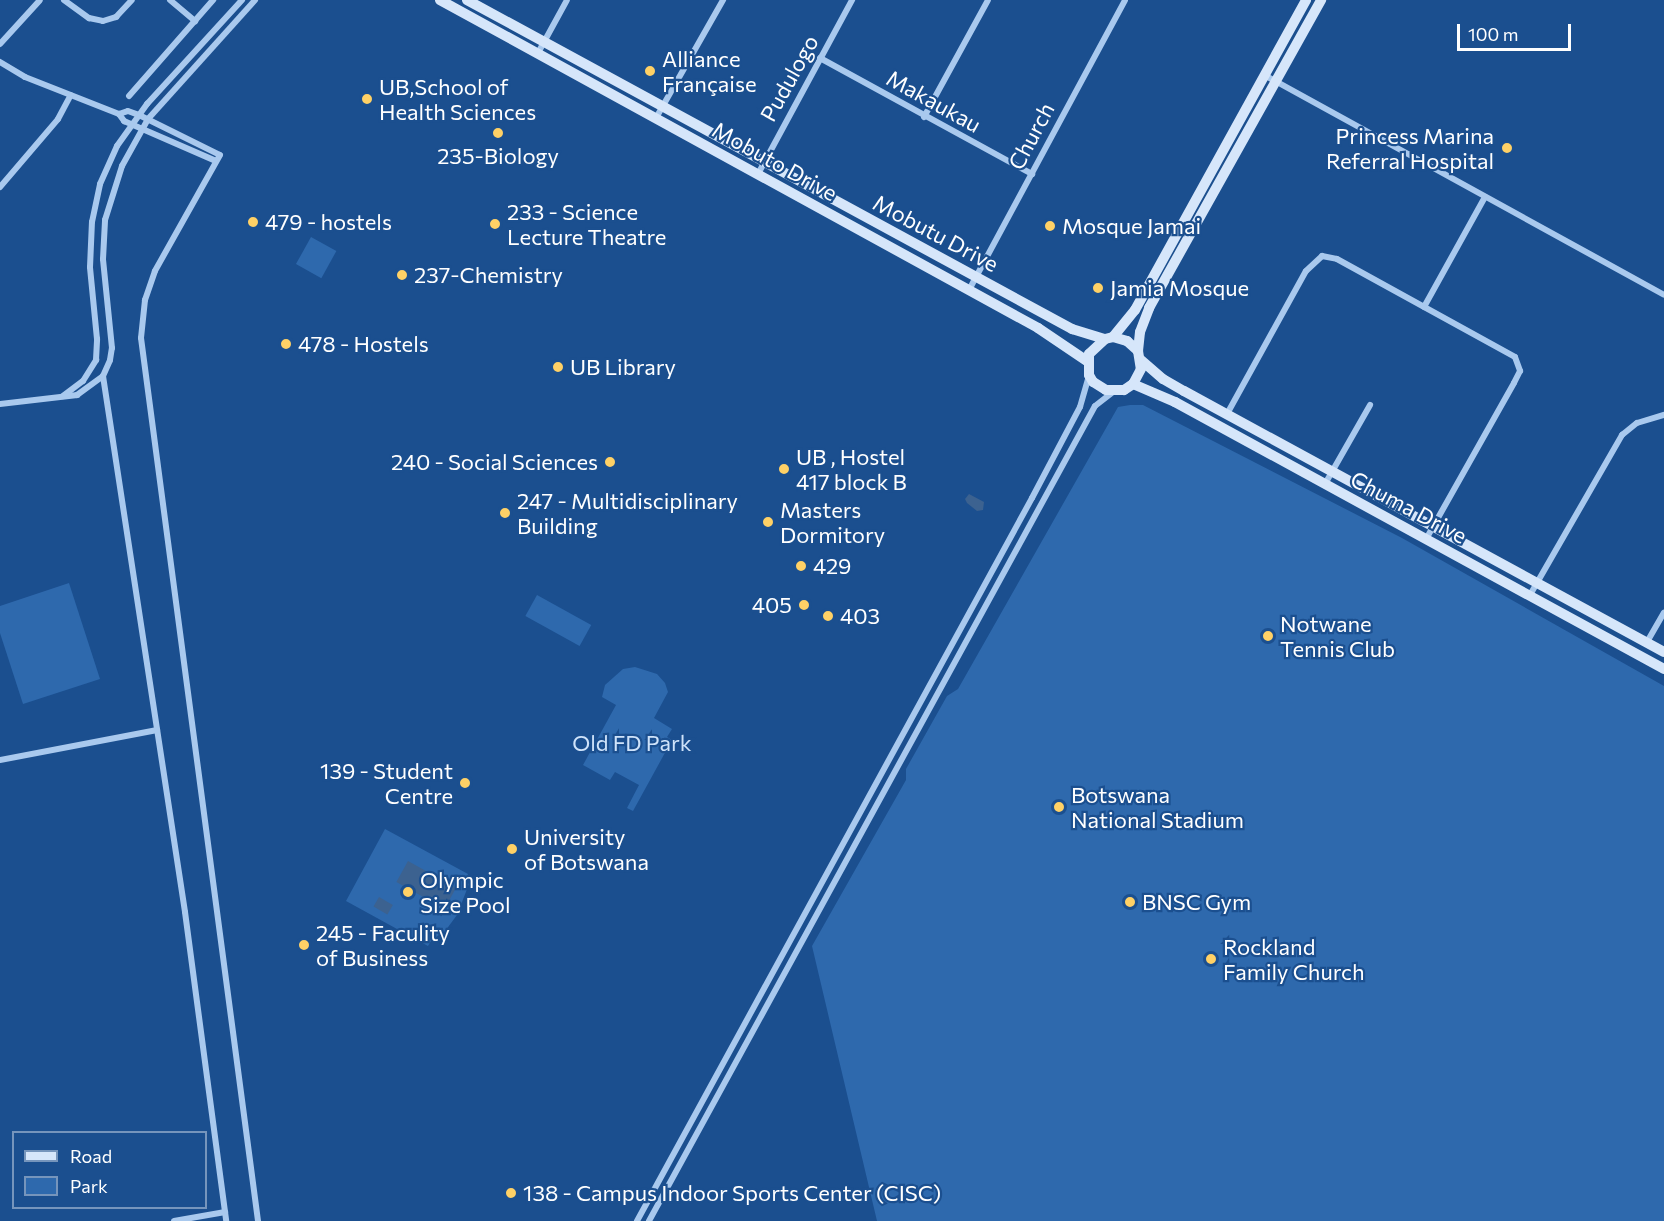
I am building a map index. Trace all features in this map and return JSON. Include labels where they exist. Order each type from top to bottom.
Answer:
[{"type":"main road","name":"Mobuto Drive","points":[[440,0],[969,290],[1055,338],[1087,361]]},
{"type":"main road","name":"Mobutu Drive","points":[[467,0],[1072,329],[1109,338]]},
{"type":"main road","points":[[1306,0],[1135,310],[1109,338],[1093,347],[1087,361],[1089,375],[1099,387],[1113,392],[1132,384],[1141,369],[1140,332],[1149,308],[1321,0]]},
{"type":"main road","points":[[638,108],[644,97]]},
{"type":"main road","points":[[1109,338],[1127,340],[1139,356]]},
{"type":"main road","name":"Chuma Drive","points":[[1139,356],[1163,379],[1664,652]]},
{"type":"main road","name":"Chuma Drive","points":[[1132,384],[1175,402],[1664,669]]},
{"type":"street","points":[[0,44],[40,0]]},
{"type":"street","points":[[64,0],[90,18],[103,21],[116,17],[132,0]]},
{"type":"street","points":[[170,0],[195,21]]},
{"type":"street","points":[[129,96],[213,0]]},
{"type":"street","points":[[62,397],[83,381],[96,360],[97,339],[90,267],[92,222],[100,184],[117,146],[139,115],[242,0]]},
{"type":"street","points":[[226,1221],[185,912],[104,376],[112,348],[103,260],[105,220],[122,166],[142,129],[148,119],[255,0]]},
{"type":"street","points":[[538,53],[567,0]]},
{"type":"street","points":[[656,118],[723,0]]},
{"type":"street","name":"Pudulogo","points":[[758,174],[852,0]]},
{"type":"street","points":[[924,117],[988,0]]},
{"type":"street","name":"Church","points":[[969,290],[1125,0]]},
{"type":"street","name":"Makaukau","points":[[820,58],[924,117],[1032,174]]},
{"type":"street","points":[[0,62],[25,77],[119,114],[123,121],[218,158]]},
{"type":"street","points":[[1266,76],[1664,295]]},
{"type":"street","points":[[0,187],[58,119],[71,95]]},
{"type":"street","points":[[119,114],[128,111],[139,115],[218,158]]},
{"type":"street","points":[[218,158],[155,271],[145,300],[141,338],[258,1221]]},
{"type":"street","points":[[0,175],[7,179]]},
{"type":"street","points":[[1424,307],[1485,197]]},
{"type":"street","points":[[1227,414],[1306,271],[1322,256],[1336,259],[1515,357],[1520,372],[1426,539]]},
{"type":"street","points":[[637,1221],[1038,488],[1080,407],[1089,375]]},
{"type":"street","points":[[0,404],[77,395],[104,376]]},
{"type":"street","points":[[649,1221],[1095,406],[1113,392]]},
{"type":"street","points":[[1325,483],[1370,405]]},
{"type":"street","points":[[1530,595],[1622,435],[1637,423],[1664,415]]},
{"type":"street","points":[[1647,642],[1664,612]]},
{"type":"street","points":[[3,760],[157,730]]},
{"type":"street","points":[[742,1026],[751,1032]]},
{"type":"street","points":[[675,1151],[686,1157]]},
{"type":"street","points":[[174,1221],[225,1212]]},
{"type":"green space","points":[[311,237],[336,251],[321,278],[296,264]]},
{"type":"green space","points":[[1143,405],[1402,538],[1664,686],[1664,1221],[877,1221],[812,946],[906,780],[906,769],[947,696],[958,689],[1118,407]]},
{"type":"green space","points":[[69,583],[100,679],[23,704],[0,633],[0,606]]},
{"type":"green space","points":[[537,595],[591,625],[580,646],[525,616]]},
{"type":"green space","name":"Old FD Park","points":[[635,667],[657,674],[665,683],[668,692],[654,718],[672,729],[667,737],[672,740],[633,811],[627,808],[639,785],[615,772],[610,780],[583,765],[616,705],[602,697],[605,685],[623,669]]},
{"type":"green space","name":"Olympic Size Pool","points":[[385,829],[468,874],[465,881],[469,884],[457,915],[437,942],[432,939],[428,946],[346,901]]},
{"type":"shaded area","points":[[969,494],[984,502],[983,510],[977,511],[967,503],[965,499]]},
{"type":"shaded area","points":[[408,861],[456,888],[444,909],[396,882]]},
{"type":"shaded area","points":[[379,897],[393,905],[387,915],[374,907]]},
{"type":"place","name":"Alliance Française","points":[[650,71]]},
{"type":"place","name":"UB,School of Health Sciences","points":[[367,99]]},
{"type":"place","name":"235-Biology","points":[[498,133]]},
{"type":"place","name":"Princess Marina Referral Hospital","points":[[1507,148]]},
{"type":"place","name":"479 - hostels","points":[[253,222]]},
{"type":"place","name":"233 - Science Lecture Theatre","points":[[495,224]]},
{"type":"place","name":"Mosque Jamai","points":[[1050,226]]},
{"type":"place","name":"237-Chemistry","points":[[402,275]]},
{"type":"place","name":"Jamia Mosque","points":[[1098,288]]},
{"type":"place","name":"478 - Hostels","points":[[286,344]]},
{"type":"place","name":"UB Library","points":[[558,367]]},
{"type":"place","name":"240 - Social Sciences","points":[[610,462]]},
{"type":"place","name":"UB , Hostel 417 block B","points":[[784,469]]},
{"type":"place","name":"247 - Multidisciplinary Building","points":[[505,513]]},
{"type":"place","name":"Masters Dormitory","points":[[768,522]]},
{"type":"place","name":"429","points":[[801,566]]},
{"type":"place","name":"405","points":[[804,605]]},
{"type":"place","name":"403","points":[[828,616]]},
{"type":"place","name":"Notwane Tennis Club","points":[[1268,636]]},
{"type":"place","name":"139 - Student Centre","points":[[465,783]]},
{"type":"place","name":"Botswana National Stadium","points":[[1059,807]]},
{"type":"place","name":"University of Botswana","points":[[512,849]]},
{"type":"place","name":"Olympic Size Pool","points":[[408,892]]},
{"type":"place","name":"BNSC Gym","points":[[1130,902]]},
{"type":"place","name":"245 - Faculity of Business","points":[[304,945]]},
{"type":"place","name":"Rockland Family Church","points":[[1211,959]]},
{"type":"place","name":"138 - Campus Indoor Sports Center (CISC)","points":[[511,1193]]}]
